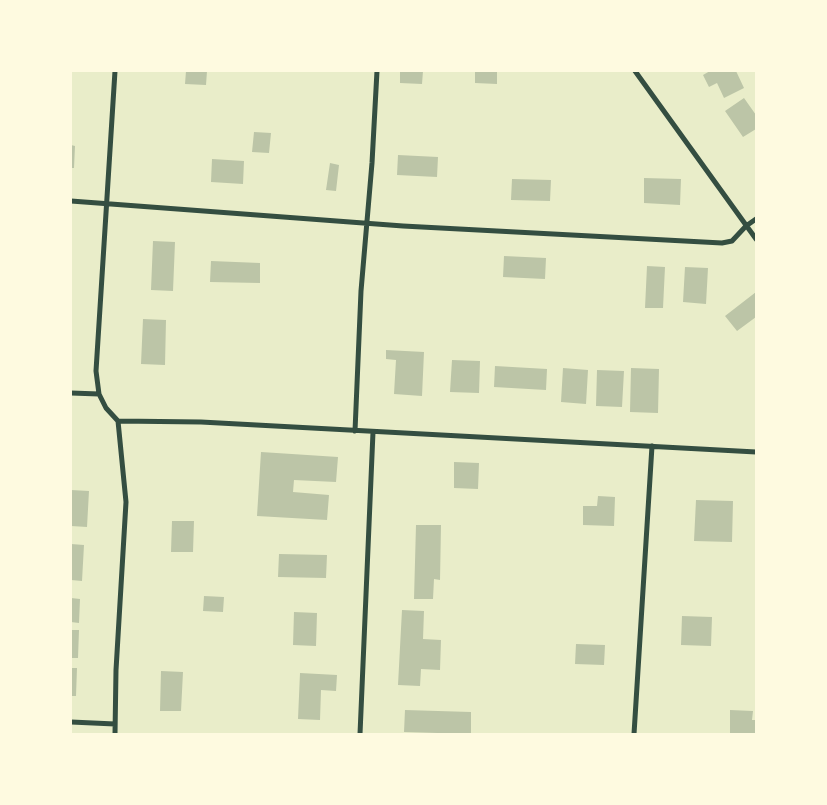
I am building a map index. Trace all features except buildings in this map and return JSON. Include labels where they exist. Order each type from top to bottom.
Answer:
[{"type":"street","points":[[115,71],[96,357],[98,394],[106,408],[118,421],[126,502],[116,670],[115,734]]},
{"type":"street","points":[[355,431],[361,292],[377,71]]},
{"type":"street","points":[[635,71],[756,239]]},
{"type":"street","points":[[71,201],[366,223],[616,239],[722,243],[732,240],[756,219]]},
{"type":"street","points":[[71,393],[98,394]]},
{"type":"street","points":[[118,421],[201,422],[756,452]]},
{"type":"street","points":[[360,734],[373,432]]},
{"type":"street","points":[[634,734],[652,446]]},
{"type":"street","points":[[71,722],[115,724]]}]
